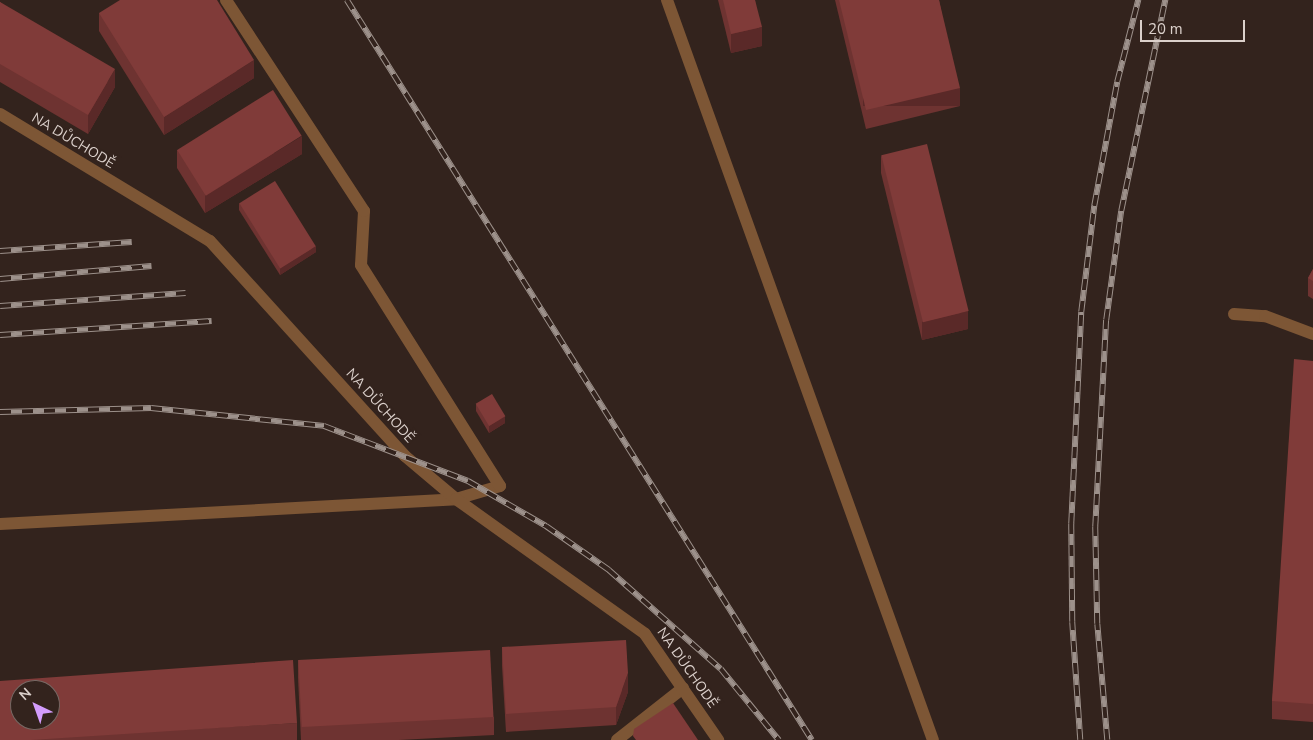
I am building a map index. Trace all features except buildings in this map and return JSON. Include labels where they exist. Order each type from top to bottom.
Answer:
[{"type":"street","points":[[0,524],[456,499],[500,486],[361,265],[364,211],[226,0]]},
{"type":"street","points":[[667,0],[933,740]]},
{"type":"street","name":"NA DŮCHODĚ","points":[[0,114],[210,242],[404,456],[456,499],[645,634],[718,740]]},
{"type":"street","points":[[1234,314],[1265,316],[1313,334]]},
{"type":"street","points":[[617,740],[683,688]]},
{"type":"railway","points":[[347,0],[812,740]]},
{"type":"railway","points":[[1080,740],[1072,622],[1071,524],[1081,312],[1094,206],[1117,82],[1138,0]]},
{"type":"railway","points":[[1107,740],[1097,624],[1095,527],[1106,320],[1121,211],[1165,0]]},
{"type":"railway","points":[[0,251],[132,242]]},
{"type":"railway","points":[[0,279],[151,266]]},
{"type":"railway","points":[[0,306],[186,293]]},
{"type":"railway","points":[[0,335],[212,321]]},
{"type":"railway","points":[[0,412],[151,408],[324,426],[468,481],[546,526],[609,570],[721,669],[779,740]]}]
